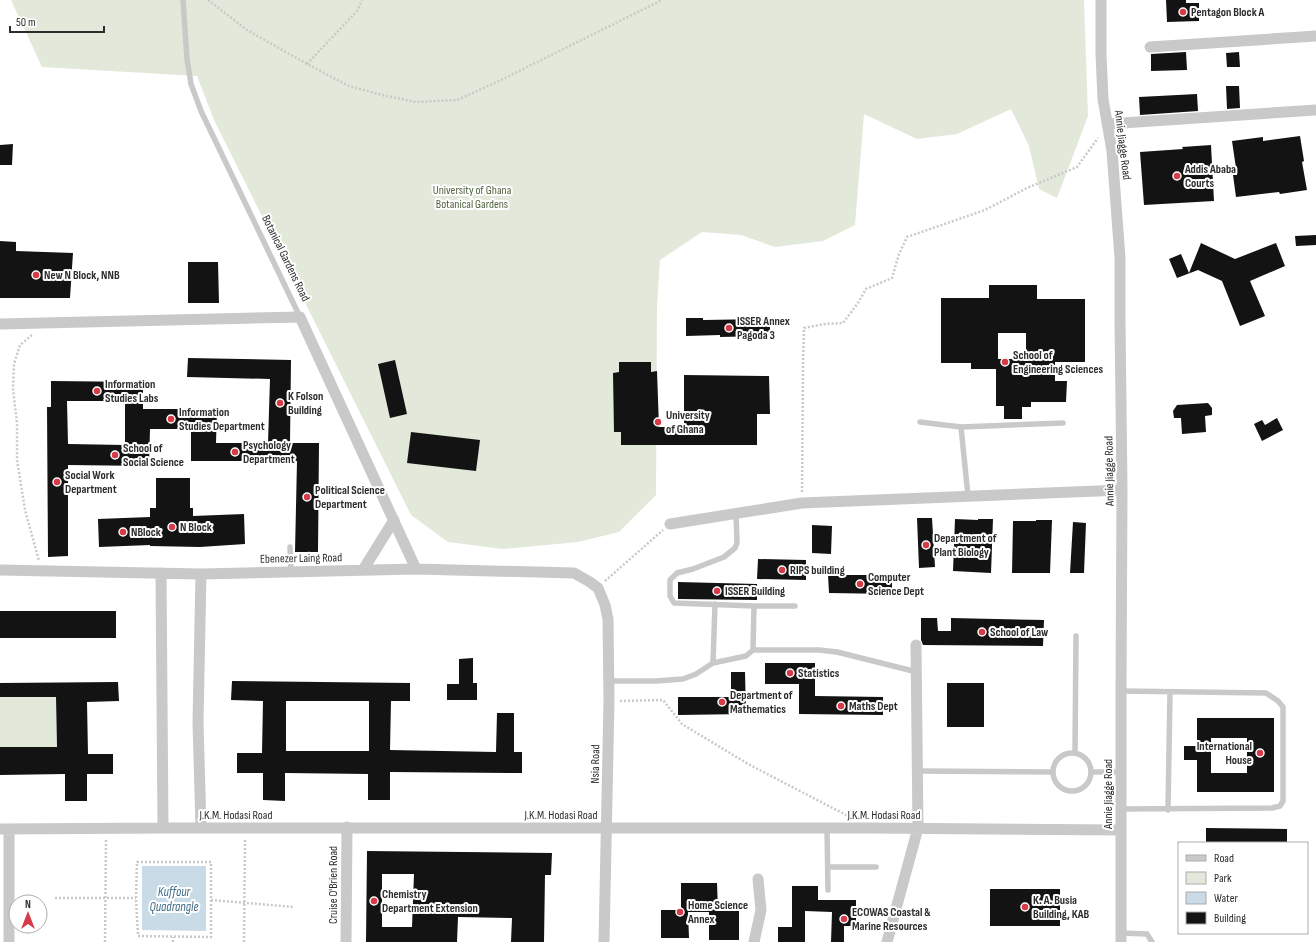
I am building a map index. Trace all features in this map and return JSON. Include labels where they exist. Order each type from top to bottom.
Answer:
[{"type":"street","name":"Annie Jiagge Road","points":[[1101,0],[1101,54],[1104,99],[1112,151],[1120,258],[1122,490],[1120,691],[1121,937]]},
{"type":"street","points":[[1150,47],[1316,36]]},
{"type":"street","points":[[1107,124],[1316,110]]},
{"type":"street","points":[[0,324],[300,317]]},
{"type":"street","name":"Botanical Gardens Road","points":[[300,317],[416,569]]},
{"type":"street","points":[[670,524],[802,503],[1122,490]]},
{"type":"street","points":[[363,570],[394,520]]},
{"type":"street","name":"Ebenezer Laing Road","points":[[0,570],[201,574],[416,569],[574,572],[598,588]]},
{"type":"street","points":[[161,573],[163,828]]},
{"type":"street","points":[[201,574],[198,722],[201,828]]},
{"type":"street","name":"Nsia Road","points":[[598,588],[605,605],[608,619],[609,701],[604,942]]},
{"type":"street","points":[[887,942],[918,828],[916,645]]},
{"type":"street","name":"J.K.M. Hodasi Road","points":[[5,829],[346,827],[918,828],[1121,830]]},
{"type":"street","name":"Cruise O'Brien Road","points":[[346,827],[346,942]]},
{"type":"street","points":[[5,829],[9,942]]},
{"type":"street","points":[[754,942],[761,910],[758,879]]},
{"type":"lane","name":"Botanical Gardens Road","points":[[183,0],[187,59],[191,84],[201,111],[300,317]]},
{"type":"lane","points":[[920,422],[961,427],[1062,423]]},
{"type":"lane","points":[[961,427],[968,496]]},
{"type":"lane","points":[[736,514],[735,548],[724,557],[693,569],[677,572],[670,580],[670,596],[674,603],[795,606]]},
{"type":"lane","points":[[290,547],[291,571]]},
{"type":"lane","points":[[713,663],[715,604]]},
{"type":"lane","points":[[753,650],[754,606]]},
{"type":"lane","points":[[1075,753],[1076,636]]},
{"type":"lane","points":[[609,681],[656,681],[683,679],[696,674],[713,663],[746,656],[753,650],[819,650],[837,652],[917,672]]},
{"type":"lane","points":[[1120,691],[1266,693],[1278,701],[1283,707],[1283,801],[1280,806],[1272,808],[1168,810],[1121,809]]},
{"type":"lane","points":[[1168,810],[1170,692]]},
{"type":"lane","points":[[1068,753],[1075,753],[1085,757],[1091,767],[1092,772],[1088,784],[1078,791],[1072,792],[1061,788],[1056,784],[1052,772],[1057,760],[1068,753]]},
{"type":"lane","points":[[918,771],[1052,772]]},
{"type":"lane","points":[[1092,772],[1120,772]]},
{"type":"lane","points":[[827,828],[828,890]]},
{"type":"lane","points":[[828,867],[876,867]]},
{"type":"lane","points":[[1121,937],[1147,934],[1152,942]]},
{"type":"path","points":[[208,0],[247,30],[349,86],[416,102],[457,100],[498,82],[662,0]]},
{"type":"path","points":[[307,64],[357,10],[362,0]]},
{"type":"path","points":[[802,503],[804,328],[825,324],[843,323],[866,289],[892,278],[899,254],[907,237],[985,210],[1026,188],[1078,167],[1107,124]]},
{"type":"path","points":[[42,571],[25,510],[17,460],[17,423],[13,389],[14,364],[20,346],[45,323]]},
{"type":"path","points":[[598,588],[607,578],[670,524]]},
{"type":"path","points":[[609,701],[663,700],[682,724],[748,764],[850,817]]},
{"type":"path","points":[[105,942],[106,828]]},
{"type":"path","points":[[244,942],[246,828]]},
{"type":"path","points":[[137,862],[211,862],[211,900],[211,936],[138,936],[136,898],[137,862]]},
{"type":"path","points":[[55,898],[136,898]]},
{"type":"path","points":[[211,900],[294,907]]},
{"type":"path","points":[[173,936],[173,942]]},
{"type":"green space","name":"University of Ghana Botanical Gardens","points":[[11,0],[1084,0],[1088,116],[1057,198],[1039,189],[1029,146],[1011,109],[957,134],[917,139],[864,114],[855,225],[823,241],[775,247],[741,235],[702,232],[660,260],[657,305],[656,495],[619,532],[578,542],[503,549],[448,542],[411,515],[214,120],[197,76],[42,67]]},
{"type":"green space","points":[[0,697],[56,697],[57,747],[0,747]]},
{"type":"water","name":"Kuffour Quadrangle","points":[[142,866],[206,866],[206,931],[142,930]]},
{"type":"building","name":"Pentagon Block A","points":[[1166,0],[1186,0],[1186,3],[1199,3],[1199,21],[1167,22]]},
{"type":"building","points":[[1186,52],[1187,70],[1151,71],[1151,54]]},
{"type":"building","points":[[1239,52],[1240,67],[1227,67],[1226,53]]},
{"type":"building","points":[[1226,86],[1239,86],[1240,108],[1227,109]]},
{"type":"building","points":[[1197,94],[1198,111],[1140,115],[1139,97]]},
{"type":"building","points":[[1300,136],[1304,161],[1302,162],[1307,190],[1280,194],[1279,192],[1236,197],[1233,175],[1237,175],[1232,141],[1263,137],[1263,141]]},
{"type":"building","points":[[13,144],[12,165],[0,165],[0,145]]},
{"type":"building","name":"Addis Ababa Courts","points":[[1211,145],[1214,201],[1144,205],[1140,152],[1183,149],[1182,147]]},
{"type":"building","points":[[1316,235],[1316,245],[1296,246],[1295,236]]},
{"type":"building","name":"New N Block, NNB","points":[[0,241],[16,242],[16,251],[73,253],[70,298],[0,298]]},
{"type":"building","points":[[1201,243],[1235,259],[1276,243],[1285,266],[1250,281],[1265,316],[1240,326],[1222,281],[1198,270],[1177,278],[1169,259],[1181,254],[1189,273]]},
{"type":"building","points":[[188,262],[218,262],[219,303],[188,303]]},
{"type":"building","name":"School of Engineering Sciences","points":[[989,285],[1037,285],[1037,299],[1085,299],[1085,362],[1055,362],[1055,381],[1067,381],[1066,402],[1031,402],[1031,407],[1022,407],[1022,419],[1004,419],[1004,406],[996,406],[996,369],[971,369],[971,363],[941,363],[941,298],[989,298]],"holes":[[[998,333],[1026,333],[1026,359],[998,359]]]},
{"type":"building","points":[[686,318],[703,318],[703,320],[770,319],[770,336],[686,336]]},
{"type":"building","points":[[188,358],[291,360],[290,443],[319,443],[318,552],[295,552],[297,461],[191,461],[191,429],[150,429],[149,466],[68,465],[68,556],[48,557],[47,407],[51,407],[51,381],[143,382],[143,409],[217,409],[216,443],[268,443],[270,379],[187,377]],"holes":[[[67,401],[125,401],[125,445],[68,444]]]},
{"type":"building","points":[[395,360],[407,414],[390,418],[378,364]]},
{"type":"building","points":[[619,362],[651,362],[651,372],[657,371],[659,427],[684,427],[684,375],[769,376],[770,414],[757,414],[757,445],[621,445],[621,432],[614,432],[613,373],[619,372]]},
{"type":"building","points":[[1208,403],[1212,408],[1212,415],[1205,416],[1206,432],[1182,434],[1181,418],[1174,418],[1173,411],[1177,405]]},
{"type":"building","points":[[1277,418],[1283,430],[1262,441],[1254,424],[1262,420],[1265,425]]},
{"type":"building","points":[[411,432],[480,440],[476,471],[407,463]]},
{"type":"building","points":[[156,478],[190,478],[190,508],[193,508],[193,516],[244,514],[245,544],[200,547],[150,545],[99,547],[98,519],[150,517],[150,508],[156,508]]},
{"type":"building","name":"Department of Plant Biology","points":[[917,518],[932,518],[935,567],[919,568]]},
{"type":"building","points":[[955,519],[993,519],[991,573],[953,571]]},
{"type":"building","points":[[1052,520],[1050,573],[1012,573],[1013,521]]},
{"type":"building","points":[[1073,522],[1086,523],[1084,573],[1070,573]]},
{"type":"building","points":[[812,525],[832,526],[831,554],[812,553]]},
{"type":"building","name":"RIPS building","points":[[758,559],[806,560],[806,580],[757,579]]},
{"type":"building","name":"Computer Science Dept","points":[[828,575],[892,575],[892,594],[829,593]]},
{"type":"building","name":"ISSER Building","points":[[678,582],[757,584],[757,600],[678,599]]},
{"type":"building","points":[[0,611],[116,611],[116,638],[0,638]]},
{"type":"building","name":"School of Law","points":[[921,618],[937,618],[938,631],[951,631],[951,618],[1044,620],[1043,646],[923,645],[921,640]]},
{"type":"building","points":[[473,658],[473,683],[477,683],[477,700],[447,700],[447,684],[459,684],[459,659]]},
{"type":"building","points":[[765,663],[815,663],[815,696],[883,697],[883,715],[799,714],[799,684],[765,684]]},
{"type":"building","points":[[731,672],[745,672],[746,714],[678,715],[678,697],[731,697]]},
{"type":"building","points":[[232,681],[410,683],[410,701],[391,701],[390,750],[496,752],[497,713],[514,713],[514,752],[522,752],[522,773],[390,772],[390,800],[368,800],[368,774],[285,773],[285,801],[263,800],[263,773],[237,773],[237,753],[262,753],[263,701],[231,700]],"holes":[[[286,701],[369,701],[369,751],[286,751]]]},
{"type":"building","points":[[118,682],[119,701],[87,702],[88,754],[113,754],[113,774],[87,774],[87,801],[65,801],[65,774],[0,775],[0,747],[57,747],[56,697],[0,697],[0,683]]},
{"type":"building","points":[[947,683],[984,683],[984,727],[947,727]]},
{"type":"building","name":"International House","points":[[1197,718],[1274,718],[1274,792],[1197,792],[1197,760],[1184,760],[1184,746],[1197,746]],"holes":[[[1211,738],[1247,738],[1247,773],[1211,773]]]},
{"type":"building","points":[[1206,828],[1287,829],[1287,842],[1206,842]]},
{"type":"building","points":[[367,851],[552,853],[551,875],[545,875],[544,942],[511,942],[512,918],[458,917],[457,942],[366,942]],"holes":[[[382,874],[414,874],[412,927],[382,927]]]},
{"type":"building","name":"Home Science Annex","points":[[681,883],[717,883],[718,911],[739,911],[739,940],[709,940],[709,912],[688,912],[689,938],[661,938],[661,910],[681,910]]},
{"type":"building","name":"ECOWAS Coastal & Marine Resources","points":[[792,886],[818,886],[818,900],[856,900],[856,926],[844,926],[844,942],[831,942],[832,912],[805,911],[805,942],[778,942],[778,927],[792,927]]},
{"type":"building","name":"K. A. Busia Building, KAB","points":[[990,889],[1060,889],[1060,926],[990,926]]},
{"type":"place","name":"Pentagon Block A","points":[[1183,12]]},
{"type":"place","name":"Addis Ababa Courts","points":[[1177,176]]},
{"type":"place","name":"New N Block, NNB","points":[[36,275]]},
{"type":"place","name":"ISSER Annex Pagoda 3","points":[[729,328]]},
{"type":"place","name":"School of Engineering Sciences","points":[[1005,362]]},
{"type":"place","name":"Information Studies Labs","points":[[97,391]]},
{"type":"place","name":"K Folson Building","points":[[280,403]]},
{"type":"place","name":"Information Studies Department","points":[[171,419]]},
{"type":"place","name":"University of Ghana","points":[[658,422]]},
{"type":"place","name":"Psychology Department","points":[[235,452]]},
{"type":"place","name":"School of Social Science","points":[[115,455]]},
{"type":"place","name":"Social Work Department","points":[[57,482]]},
{"type":"place","name":"Political Science Department","points":[[307,497]]},
{"type":"place","name":"N Block","points":[[172,527]]},
{"type":"place","name":"NBlock","points":[[123,532]]},
{"type":"place","name":"Department of Plant Biology","points":[[926,545]]},
{"type":"place","name":"RIPS building","points":[[782,570]]},
{"type":"place","name":"Computer Science Dept","points":[[860,584]]},
{"type":"place","name":"ISSER Building","points":[[717,591]]},
{"type":"place","name":"School of Law","points":[[982,632]]},
{"type":"place","name":"Statistics","points":[[790,673]]},
{"type":"place","name":"Department of Mathematics","points":[[722,702]]},
{"type":"place","name":"Maths Dept","points":[[841,706]]},
{"type":"place","name":"International House","points":[[1260,753]]},
{"type":"place","name":"Chemistry Department Extension","points":[[374,901]]},
{"type":"place","name":"K. A. Busia Building, KAB","points":[[1025,907]]},
{"type":"place","name":"Home Science Annex","points":[[680,912]]},
{"type":"place","name":"ECOWAS Coastal & Marine Resources","points":[[844,919]]}]
